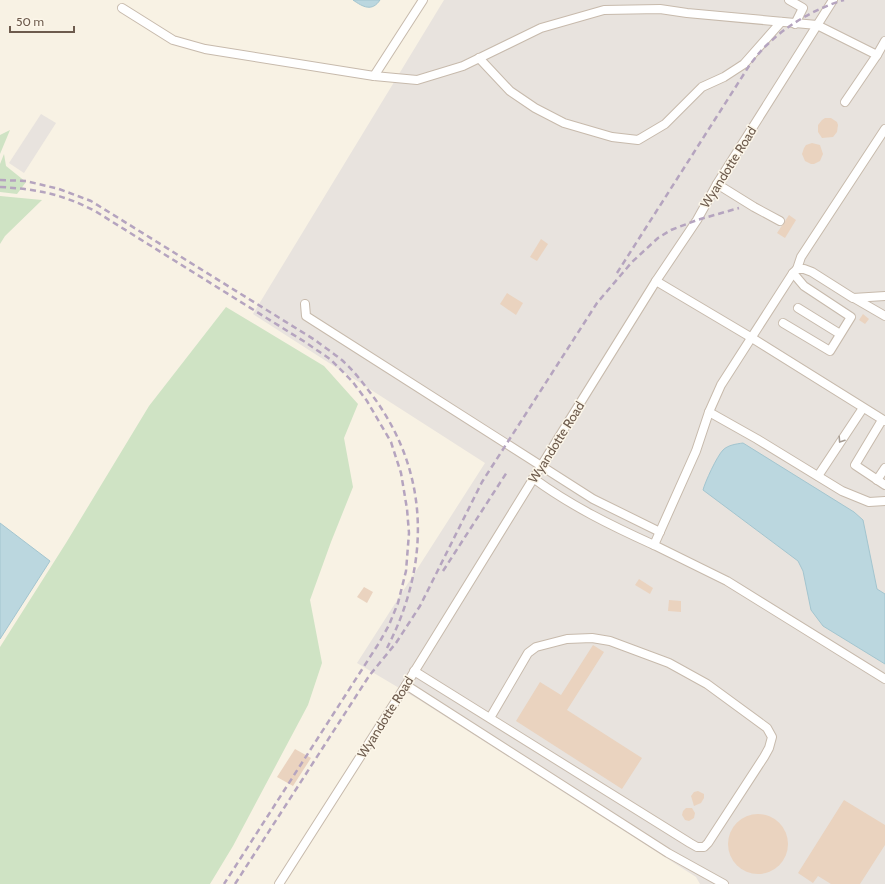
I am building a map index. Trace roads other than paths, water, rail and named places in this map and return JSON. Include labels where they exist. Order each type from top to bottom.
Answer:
[{"type":"street","points":[[374,76],[423,0]]},
{"type":"street","points":[[789,0],[803,8],[794,24]]},
{"type":"street","name":"Wyandotte Road","points":[[279,884],[406,685],[541,465],[656,281],[697,220],[717,184],[833,0]]},
{"type":"street","points":[[122,8],[173,40],[205,49],[374,76],[417,80],[463,66],[541,28],[604,10],[660,9],[686,13],[817,25],[877,55]]},
{"type":"street","points":[[479,58],[510,91],[535,108],[564,123],[612,138],[638,140],[665,124],[702,87],[724,77],[744,64],[781,22]]},
{"type":"street","points":[[845,102],[885,41]]},
{"type":"street","points":[[654,545],[696,451],[709,412],[722,385],[795,271],[801,257],[885,129]]},
{"type":"street","points":[[717,184],[780,221]]},
{"type":"street","points":[[795,271],[804,269],[812,272],[885,316]]},
{"type":"street","points":[[783,323],[830,351],[851,317],[804,286],[795,271]]},
{"type":"street","points":[[656,281],[752,338],[884,421],[855,465],[885,485]]},
{"type":"street","points":[[853,298],[885,296]]},
{"type":"street","points":[[304,304],[306,316],[593,499],[660,532]]},
{"type":"street","points":[[798,308],[840,334]]},
{"type":"street","points":[[818,476],[863,408]]},
{"type":"street","points":[[709,412],[757,439],[842,491],[869,502],[885,501]]},
{"type":"street","points":[[878,480],[885,468]]},
{"type":"street","points":[[533,478],[555,494],[604,522],[727,581],[885,679]]},
{"type":"street","points":[[414,671],[697,847],[704,847],[708,843],[764,757],[769,748],[772,737],[767,728],[707,684],[669,662],[610,641],[592,638],[567,639],[536,647],[528,653],[490,718]]},
{"type":"street","points":[[406,685],[668,853],[724,884]]},
{"type":"water","points":[[353,0],[380,0],[374,6],[367,7],[360,5]]},
{"type":"water","points":[[743,443],[854,512],[863,520],[877,589],[885,594],[885,664],[823,626],[811,610],[803,571],[798,561],[703,490],[712,469],[723,450],[735,444]]},
{"type":"water","points":[[0,523],[50,561],[0,639]]},
{"type":"railway","points":[[617,273],[758,54],[777,36],[804,17],[824,7],[844,0]]},
{"type":"railway","points":[[0,180],[26,181],[59,189],[91,201],[315,340],[341,359],[356,375],[375,399],[393,428],[406,459],[414,490],[418,521],[417,553],[411,585],[401,617],[387,648]]},
{"type":"railway","points":[[0,187],[49,193],[71,200],[95,211],[330,359],[352,381],[367,401],[391,442],[401,473],[409,533],[406,571],[398,603],[389,625],[379,643],[224,884]]},
{"type":"railway","points":[[235,884],[369,676],[396,643],[420,606],[482,482],[597,303],[632,262],[658,238],[671,230],[697,220],[739,208]]},
{"type":"railway","points":[[443,571],[507,472]]}]
